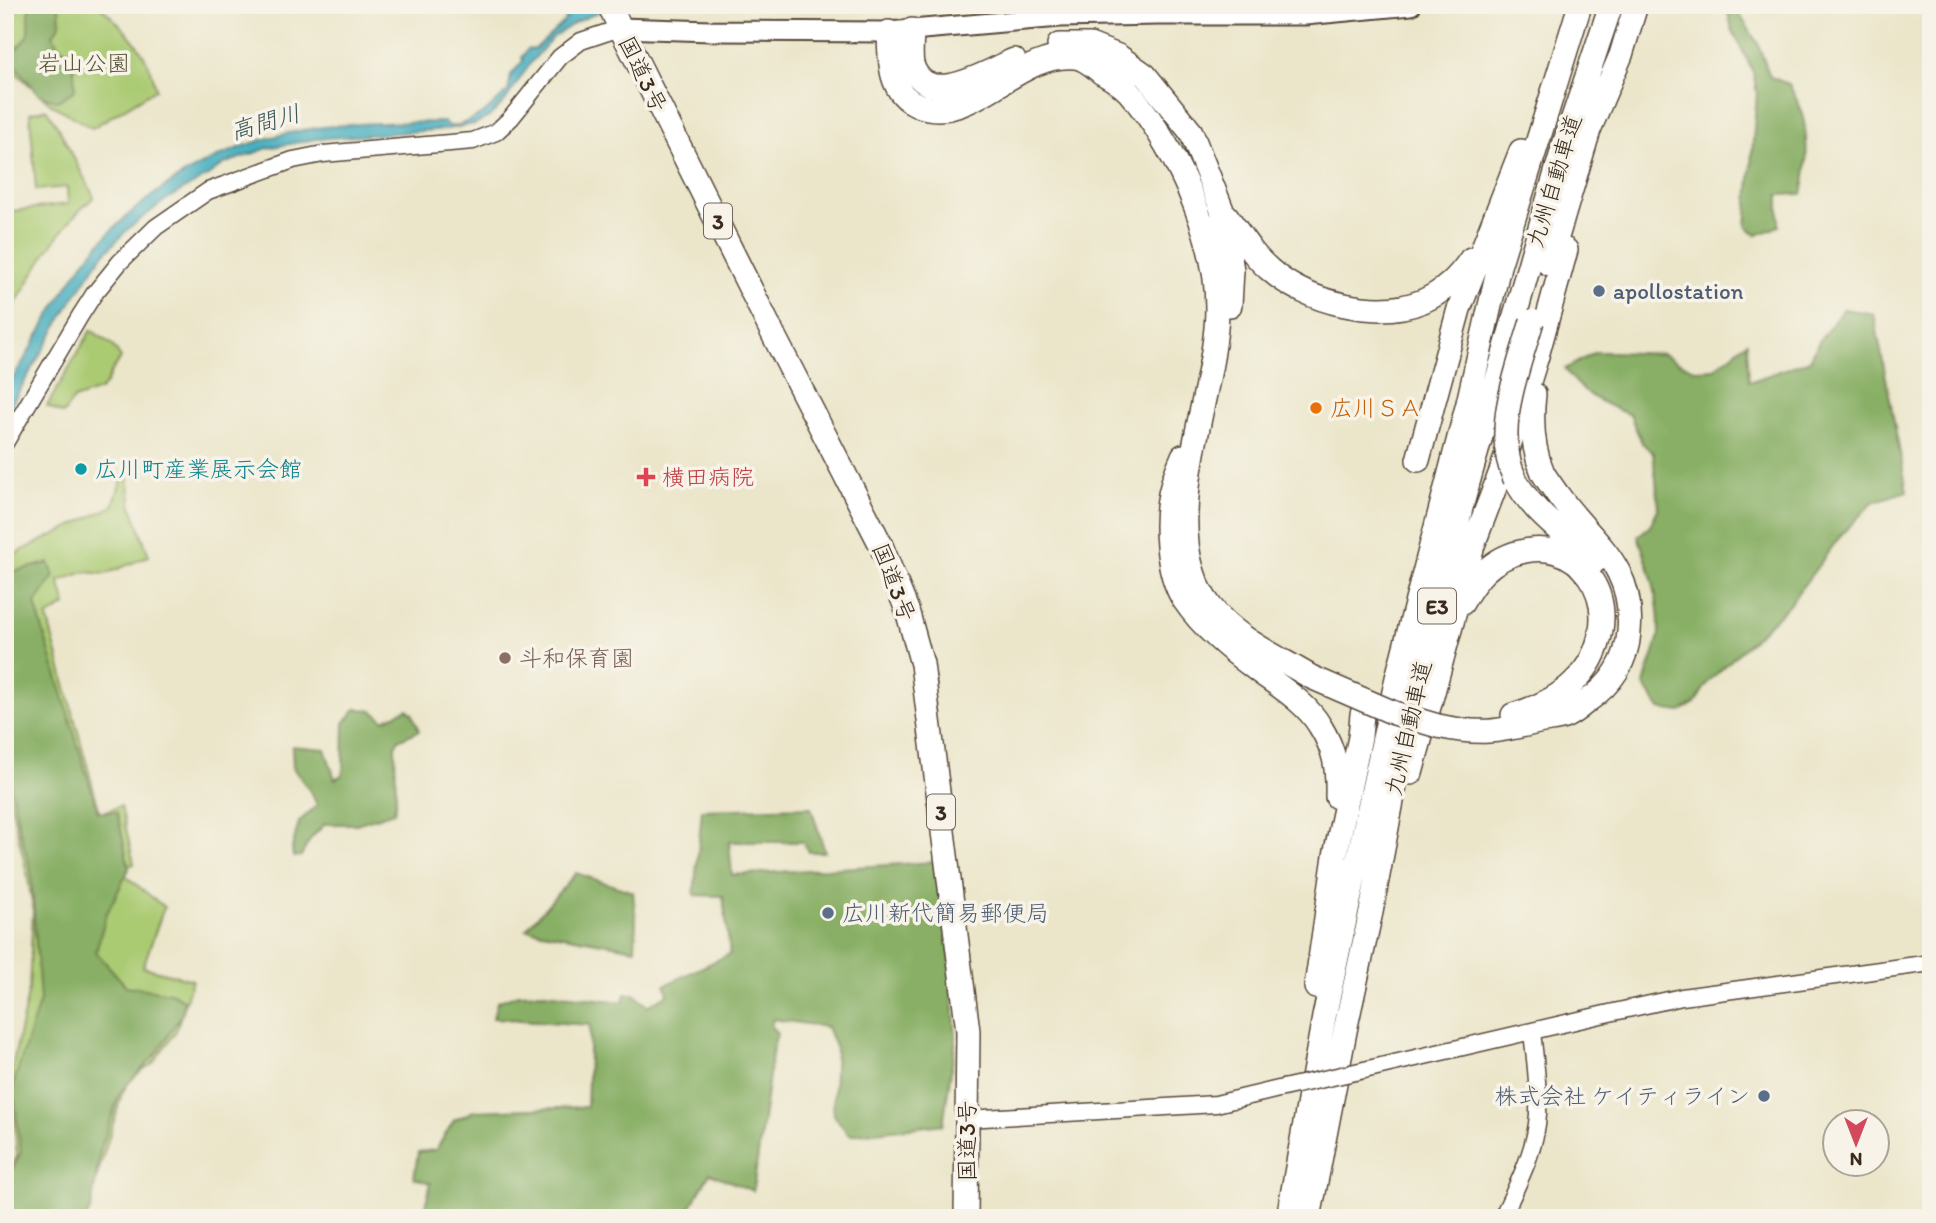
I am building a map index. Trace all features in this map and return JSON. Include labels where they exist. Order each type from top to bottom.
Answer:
[{"type":"highway","name":"九州自動車道","points":[[1309,1218],[1403,743],[1462,504],[1565,142],[1612,5]]},
{"type":"highway","points":[[1539,722],[1577,696],[1596,677],[1615,635],[1617,611],[1614,593],[1604,573],[1539,513],[1521,492],[1505,450],[1507,412],[1589,130],[1621,55],[1636,5]]},
{"type":"highway","name":"九州自動車道","points":[[1288,1218],[1324,1017],[1397,678],[1468,403],[1499,266],[1577,13]]},
{"type":"highway","points":[[1418,460],[1459,309],[1577,13]]},
{"type":"highway","name":"国道3号","points":[[615,16],[880,543],[907,610],[922,664],[968,1031],[966,1218]]},
{"type":"highway","points":[[901,31],[918,74],[929,84],[941,87],[958,85],[1039,49],[1059,45],[1090,45],[1118,56],[1145,75],[1191,132],[1222,210],[1232,270],[1225,357],[1199,504],[1200,543],[1209,578],[1233,610],[1255,633],[1315,672]]},
{"type":"highway","points":[[901,31],[891,73],[898,89],[913,103],[927,109],[948,109],[966,103],[1031,65],[1056,57],[1078,57],[1126,90],[1168,146],[1195,204],[1215,271],[1217,309],[1215,344],[1189,482],[1186,545],[1196,580],[1211,607],[1242,636],[1315,672],[1398,700],[1467,732],[1496,731],[1564,717],[1602,691],[1620,666],[1628,644],[1631,615],[1627,589],[1613,562],[1594,536],[1564,504],[1544,474],[1534,447],[1532,412],[1537,356]]},
{"type":"highway","points":[[1222,210],[1254,254],[1271,272],[1317,298],[1370,308],[1422,301],[1448,287],[1461,273],[1487,234]]},
{"type":"highway","points":[[1371,912],[1473,545],[1502,470],[1566,250]]},
{"type":"highway","points":[[1201,423],[1186,449],[1172,486],[1167,517],[1169,561],[1183,598],[1205,627],[1296,699],[1319,724],[1331,748],[1338,772],[1335,856]]},
{"type":"highway","points":[[1440,719],[1488,720],[1537,707],[1554,698],[1574,683],[1588,666],[1599,641],[1602,624],[1601,603],[1592,581],[1574,560],[1545,550],[1527,550],[1503,558],[1484,572],[1450,624]]},
{"type":"highway","points":[[1288,1218],[1311,1016],[1335,856],[1360,737],[1362,714]]},
{"type":"main road","points":[[615,16],[711,31],[901,31],[1060,17],[1305,15],[1411,5]]},
{"type":"street","points":[[5,443],[94,294],[120,262],[156,227],[174,214],[208,191],[293,160],[323,154],[473,141],[496,132],[511,118],[560,57],[615,16]]},
{"type":"street","points":[[967,1119],[1216,1104],[1682,998],[1931,963]]},
{"type":"street","points":[[1502,1218],[1529,1158],[1538,1116],[1532,1032]]},
{"type":"green space","name":"岩山公園","points":[[18,5],[99,5],[142,52],[156,89],[92,128],[51,104],[8,66],[5,20]]},
{"type":"green space","points":[[29,5],[59,5],[60,24],[53,35],[58,46],[73,54],[75,90],[58,101],[39,95],[15,65],[14,51],[28,36]]},
{"type":"green space","points":[[1726,5],[1737,5],[1738,12],[1758,44],[1770,77],[1789,84],[1805,125],[1806,161],[1802,194],[1779,195],[1779,226],[1757,235],[1746,226],[1757,93],[1753,72],[1732,29]]},
{"type":"green space","points":[[46,109],[94,197],[55,240],[5,323],[5,212],[68,204],[67,187],[36,190],[30,113]]},
{"type":"green space","points":[[1843,309],[1874,314],[1907,491],[1873,502],[1842,534],[1788,606],[1708,682],[1695,703],[1680,712],[1660,709],[1644,685],[1658,637],[1659,619],[1653,583],[1638,536],[1650,526],[1659,507],[1653,453],[1642,443],[1630,415],[1594,397],[1565,369],[1596,352],[1611,352],[1663,354],[1697,370],[1714,369],[1747,342],[1749,382],[1810,360],[1818,343]]},
{"type":"green space","points":[[91,330],[112,345],[121,358],[100,390],[74,399],[63,414],[47,406]]},
{"type":"green space","points":[[123,475],[128,476],[132,507],[149,556],[106,574],[85,572],[59,581],[66,605],[47,617],[100,813],[121,806],[134,864],[117,869],[164,907],[143,967],[192,980],[176,1031],[153,1063],[130,1079],[122,1094],[87,1209],[5,1218],[5,1177],[17,1156],[11,1073],[29,989],[33,909],[5,779],[5,555],[11,556],[113,506]]},
{"type":"green space","points":[[5,558],[11,572],[49,563],[54,576],[35,604],[98,812],[117,812],[129,869],[106,915],[96,952],[126,986],[171,993],[184,1000],[183,1012],[157,1053],[120,1092],[100,1151],[91,1209],[86,1218],[5,1218],[5,1186],[21,1152],[13,1085],[40,1000],[31,871],[5,756]]},
{"type":"green space","points":[[356,709],[372,710],[384,720],[407,709],[412,713],[419,731],[398,740],[395,746],[394,812],[356,824],[325,824],[311,838],[301,856],[293,857],[292,848],[299,822],[317,805],[293,768],[292,746],[325,749],[335,779],[343,775],[344,723]]},
{"type":"green space","points":[[811,807],[825,852],[809,852],[803,842],[729,842],[732,875],[934,862],[950,957],[956,1039],[943,1124],[849,1135],[833,1114],[836,1049],[827,1027],[773,1019],[771,1026],[777,1034],[753,1191],[710,1173],[684,1218],[422,1218],[431,1183],[414,1178],[418,1152],[436,1150],[454,1120],[474,1111],[587,1107],[590,1025],[493,1018],[497,1002],[518,994],[545,993],[623,1002],[625,994],[634,994],[648,1006],[668,994],[665,985],[730,954],[723,896],[694,895],[702,810]]},
{"type":"green space","points":[[576,873],[633,892],[635,949],[526,929]]},
{"type":"water","points":[[588,5],[615,5],[576,22],[552,38],[529,65],[505,101],[489,117],[475,124],[448,129],[316,139],[268,148],[224,164],[167,199],[128,229],[101,257],[68,307],[5,415],[7,387],[85,261],[127,216],[176,179],[231,151],[289,133],[366,124],[444,122],[449,126],[457,126],[483,114],[508,91],[511,75],[523,61],[522,57],[528,49],[535,49],[565,21],[567,15]]},
{"type":"place","name":"apollostation","points":[[1599,291]]},
{"type":"place","name":"広川ＳＡ","points":[[1316,408]]},
{"type":"place","name":"広川町産業展示会館","points":[[81,469]]},
{"type":"place","name":"横田病院","points":[[646,477]]},
{"type":"place","name":"斗和保育園","points":[[505,658]]},
{"type":"place","name":"広川新代簡易郵便局","points":[[828,913]]},
{"type":"place","name":"株式会社 ケイティライン","points":[[1764,1096]]},
{"type":"water label","name":"高間川","points":[[265,122]]}]
